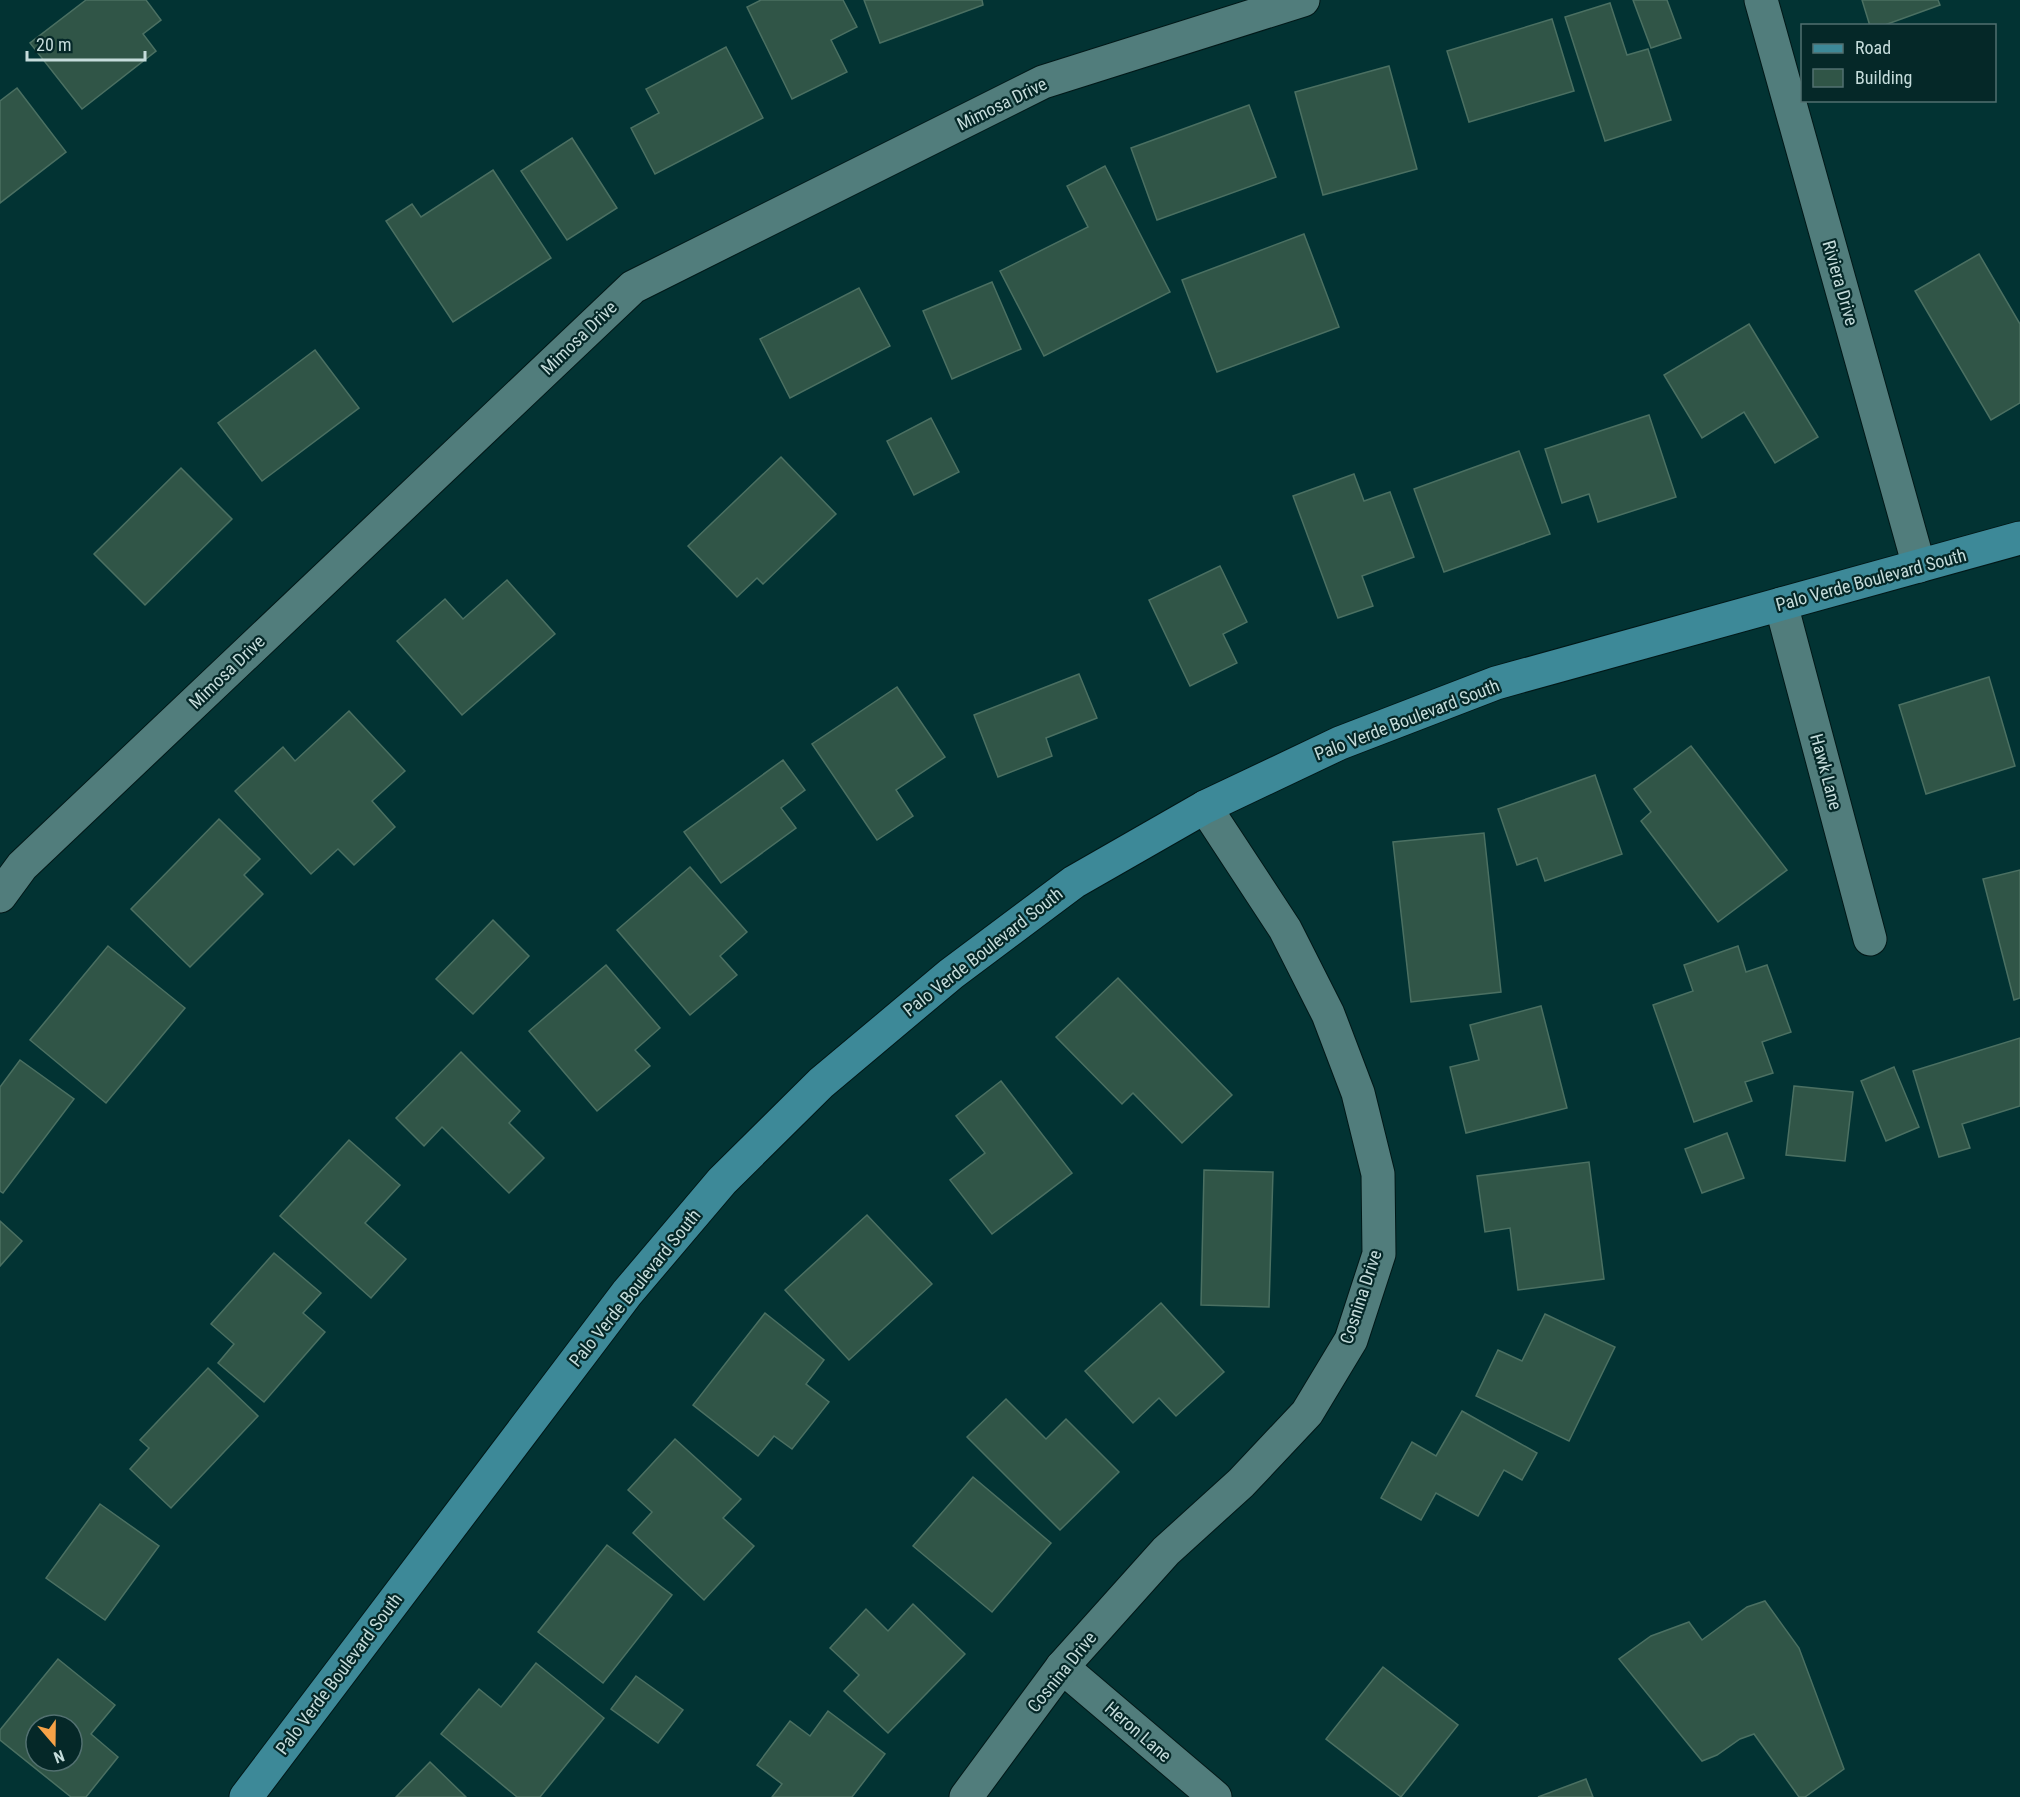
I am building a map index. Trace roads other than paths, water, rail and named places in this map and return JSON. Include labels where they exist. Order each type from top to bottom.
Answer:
[{"type":"main road","name":"Palo Verde Boulevard South","points":[[246,1797],[627,1293],[722,1181],[822,1083],[951,974],[1074,882],[1205,807],[1340,743],[1496,683],[2020,538]]},
{"type":"street","name":"Mimosa Drive","points":[[0,896],[22,866],[633,287],[1043,82],[1303,0]]},
{"type":"street","name":"Riviera Drive","points":[[1761,0],[1918,566]]},
{"type":"street","name":"Hawk Lane","points":[[1781,604],[1870,939]]},
{"type":"street","name":"Cosnina Drive","points":[[966,1797],[1062,1667],[1166,1551],[1241,1483],[1307,1413],[1351,1340],[1379,1254],[1378,1174],[1358,1092],[1328,1014],[1285,928],[1205,807]]},
{"type":"street","name":"Heron Lane","points":[[1062,1667],[1215,1797]]}]
